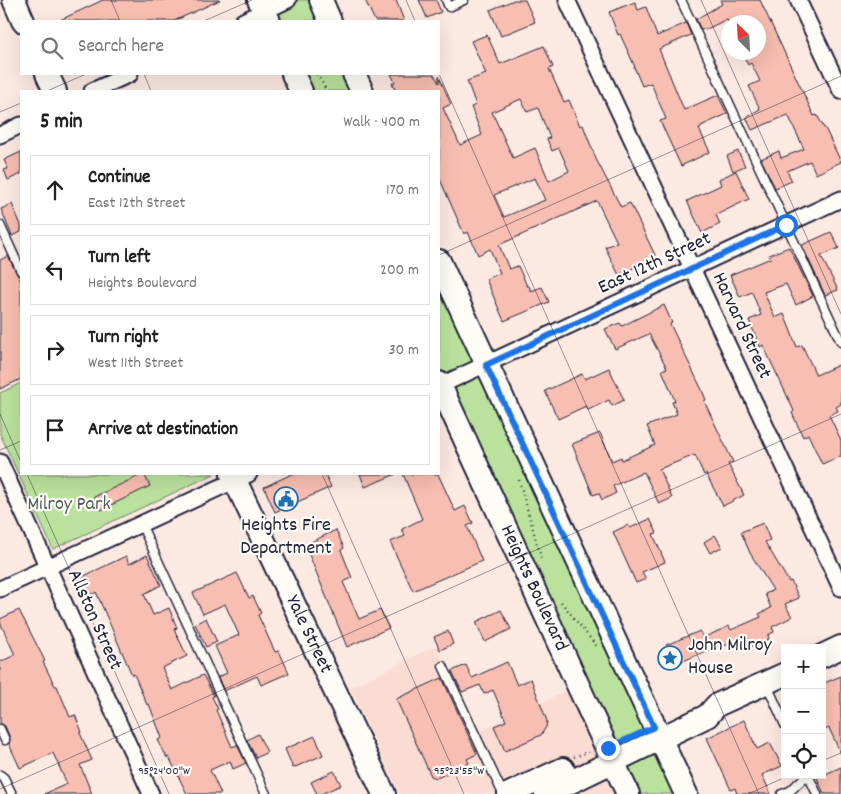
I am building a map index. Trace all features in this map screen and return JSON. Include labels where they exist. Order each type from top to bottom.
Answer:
[{"type":"main road","points":[[14,0],[24,20]]},
{"type":"main road","points":[[321,0],[330,20]]},
{"type":"main road","points":[[47,75],[55,90]]},
{"type":"main road","points":[[293,75],[301,90]]},
{"type":"main road","points":[[354,75],[362,90]]},
{"type":"main road","points":[[440,263],[686,794]]},
{"type":"main road","name":"Heights Boulevard","points":[[440,387],[628,794]]},
{"type":"main road","name":"Yale Street","points":[[238,476],[384,794]]},
{"type":"main road","points":[[826,654],[841,647]]},
{"type":"main road","points":[[509,794],[611,755],[657,733],[707,716],[717,705],[775,679]]},
{"type":"main road","points":[[546,794],[611,755]]},
{"type":"street","points":[[245,20],[288,0]]},
{"type":"street","name":"Harvard Street","points":[[566,0],[841,588]]},
{"type":"street","points":[[798,0],[841,91]]},
{"type":"street","points":[[94,90],[128,75]]},
{"type":"street","points":[[0,135],[20,125]]},
{"type":"street","name":"East 12th Street","points":[[440,385],[486,365],[841,199]]},
{"type":"street","name":"Allston Street","points":[[0,462],[152,794]]},
{"type":"street","points":[[0,589],[141,524],[238,476]]},
{"type":"lane","points":[[446,0],[449,7],[464,0]]},
{"type":"lane","points":[[681,0],[841,342]]},
{"type":"lane","points":[[0,225],[20,269]]},
{"type":"lane","points":[[141,524],[266,794]]},
{"type":"lane","points":[[443,666],[503,794]]},
{"type":"lane","points":[[775,679],[781,706]]},
{"type":"lane","points":[[0,729],[5,740]]},
{"type":"lane","points":[[0,775],[4,778],[12,794]]},
{"type":"lane","points":[[782,794],[790,791],[803,779]]},
{"type":"lane","points":[[809,779],[816,794]]},
{"type":"path","points":[[318,75],[326,90]]},
{"type":"path","points":[[517,472],[542,563]]},
{"type":"path","points":[[559,600],[601,652]]},
{"type":"shaded area","points":[[435,646],[477,732],[566,691],[613,794],[400,794],[350,688]]},
{"type":"green space","points":[[270,0],[309,0],[319,20],[280,20]]},
{"type":"green space","points":[[304,75],[343,75],[351,90],[312,90]]},
{"type":"green space","points":[[440,288],[481,380],[679,794],[639,794],[440,370]]},
{"type":"green space","name":"Milroy Park","points":[[20,383],[20,475],[212,475],[53,549],[0,434],[0,393]]},
{"type":"building","points":[[103,0],[220,0],[176,20],[60,20]]},
{"type":"building","points":[[365,0],[396,0],[404,20],[375,20]]},
{"type":"building","points":[[419,0],[436,0],[441,12],[427,18]]},
{"type":"building","points":[[514,0],[525,0],[535,22],[501,36],[490,10]]},
{"type":"building","points":[[720,0],[760,0],[814,116],[817,115],[825,128],[841,162],[816,174],[810,161],[787,171],[792,181],[775,188],[761,159],[779,151],[781,158],[804,149],[788,115],[752,130],[746,117],[760,109],[749,86],[760,81],[751,63],[748,65],[746,60],[766,60],[766,15],[721,15],[721,22],[701,30],[696,19],[722,4]]},
{"type":"building","points":[[635,2],[638,10],[646,7],[657,36],[686,23],[691,35],[659,49],[684,110],[718,95],[727,114],[701,126],[699,129],[710,152],[681,166],[660,121],[666,119],[651,83],[642,86],[609,12]]},
{"type":"building","points":[[487,35],[500,64],[544,46],[553,67],[549,69],[564,102],[569,100],[580,126],[583,125],[596,159],[621,207],[630,203],[656,257],[619,275],[605,247],[617,242],[597,201],[499,245],[509,269],[518,266],[531,291],[542,287],[549,302],[504,321],[486,279],[500,273],[490,249],[478,255],[468,232],[464,234],[440,179],[440,90],[396,90],[392,83],[395,82],[392,75],[435,75],[439,83],[439,76],[451,104],[443,108],[460,145],[482,135],[471,107],[476,105],[467,81],[486,74],[471,41]],"holes":[[[521,99],[527,112],[538,108],[550,138],[547,139],[552,151],[559,148],[569,171],[549,181],[535,148],[513,158],[492,112]],[[535,178],[545,200],[504,217],[494,195]]]},
{"type":"building","points":[[738,151],[745,166],[733,171],[727,156]]},
{"type":"building","points":[[20,152],[20,174],[8,180],[4,170],[8,169],[4,160]]},
{"type":"building","points":[[736,171],[749,199],[716,215],[720,224],[702,233],[687,201],[721,185],[719,179]]},
{"type":"building","points":[[12,204],[20,223],[20,232],[12,236],[1,209]]},
{"type":"building","points":[[831,232],[839,248],[821,256],[838,290],[825,295],[802,245]]},
{"type":"building","points":[[789,247],[813,296],[796,305],[786,284],[764,292],[775,318],[784,314],[797,347],[802,345],[816,375],[841,364],[841,404],[836,407],[838,411],[829,415],[841,440],[841,456],[822,464],[808,434],[803,437],[792,413],[794,411],[763,345],[760,347],[749,320],[761,315],[752,292],[740,297],[730,275],[771,258],[769,255]]},
{"type":"building","points":[[8,256],[20,280],[20,379],[0,389],[0,260]]},
{"type":"building","points":[[664,305],[672,323],[670,324],[702,390],[706,400],[704,401],[733,462],[728,464],[744,495],[723,506],[706,474],[704,475],[695,455],[659,469],[672,498],[659,504],[644,472],[613,486],[616,493],[602,500],[599,493],[593,495],[572,444],[600,433],[612,461],[621,457],[622,460],[655,445],[647,426],[677,414],[672,402],[675,401],[662,370],[667,368],[649,334],[615,349],[605,329],[620,323],[622,326]]},
{"type":"building","points":[[609,368],[624,400],[612,406],[609,400],[588,410],[586,406],[558,419],[545,391],[582,374],[585,379]]},
{"type":"building","points":[[141,475],[144,475],[150,486],[101,510],[94,497]]},
{"type":"building","name":"Heights Fire Department","points":[[290,475],[325,475],[331,487],[275,512],[264,487]]},
{"type":"building","points":[[360,475],[394,475],[365,487]]},
{"type":"building","points":[[403,475],[438,475],[455,511],[465,506],[473,523],[467,526],[482,561],[413,591],[390,542],[405,536],[402,529],[422,519]]},
{"type":"building","points":[[650,519],[657,533],[653,534],[665,562],[642,572],[646,579],[636,583],[613,532],[628,525],[630,528]]},
{"type":"building","points":[[763,523],[770,540],[765,542],[789,582],[791,581],[799,598],[785,604],[792,617],[772,627],[774,632],[768,635],[769,639],[752,646],[747,636],[674,665],[666,645],[700,631],[703,638],[729,626],[731,630],[761,617],[759,614],[771,608],[765,594],[773,590],[750,553],[741,532]]},
{"type":"building","points":[[336,530],[344,548],[341,550],[352,578],[343,582],[359,619],[380,610],[389,628],[347,647],[305,545]]},
{"type":"building","points":[[715,535],[722,547],[710,553],[704,542]]},
{"type":"building","points":[[147,555],[161,585],[144,594],[153,615],[169,608],[177,628],[174,629],[187,656],[162,668],[172,690],[203,675],[214,696],[212,697],[218,709],[216,710],[232,747],[237,745],[246,763],[233,769],[230,761],[210,770],[221,794],[187,794],[169,757],[167,758],[158,740],[162,738],[149,704],[147,705],[134,674],[132,675],[96,592],[91,595],[82,577],[126,556],[129,564]]},
{"type":"building","points":[[237,573],[249,598],[253,596],[261,613],[258,615],[275,652],[279,651],[289,673],[261,685],[257,676],[224,691],[218,677],[227,673],[215,646],[239,635],[225,604],[203,614],[193,593]]},
{"type":"building","points":[[19,610],[45,661],[43,662],[55,686],[57,686],[70,717],[75,715],[82,732],[80,733],[92,760],[80,765],[92,794],[44,794],[67,784],[53,753],[20,768],[9,744],[10,738],[5,726],[0,723],[0,662],[15,655],[0,619]]},
{"type":"building","points":[[501,610],[511,629],[485,642],[476,622]]},
{"type":"building","points":[[206,618],[217,642],[206,647],[195,624]]},
{"type":"building","points":[[448,631],[453,644],[440,650],[434,637]]},
{"type":"building","points":[[507,662],[517,685],[531,679],[547,721],[541,735],[505,751],[494,726],[506,721],[493,690],[484,694],[480,685],[462,692],[452,671],[466,665],[472,678]]},
{"type":"building","points":[[841,676],[841,754],[829,728],[826,730],[826,682]]},
{"type":"building","points":[[442,678],[477,754],[467,759],[469,763],[437,778],[431,776],[396,699]]},
{"type":"building","points":[[744,720],[757,749],[770,743],[781,764],[781,766],[762,775],[771,794],[737,794],[735,788],[731,790],[707,738]]},
{"type":"building","points":[[258,734],[267,752],[256,758],[247,740]]},
{"type":"building","points":[[315,736],[323,755],[293,768],[285,749]]},
{"type":"building","points":[[841,767],[841,794],[824,794],[817,779],[826,779],[826,774]]},
{"type":"building","points":[[334,771],[341,785],[317,794],[311,782]]},
{"type":"place","name":"Heights Fire Department","points":[[286,499]]},
{"type":"place","name":"John Milroy House","points":[[670,658]]},
{"type":"route","points":[[608,748],[654,727],[486,365],[786,225]]}]
